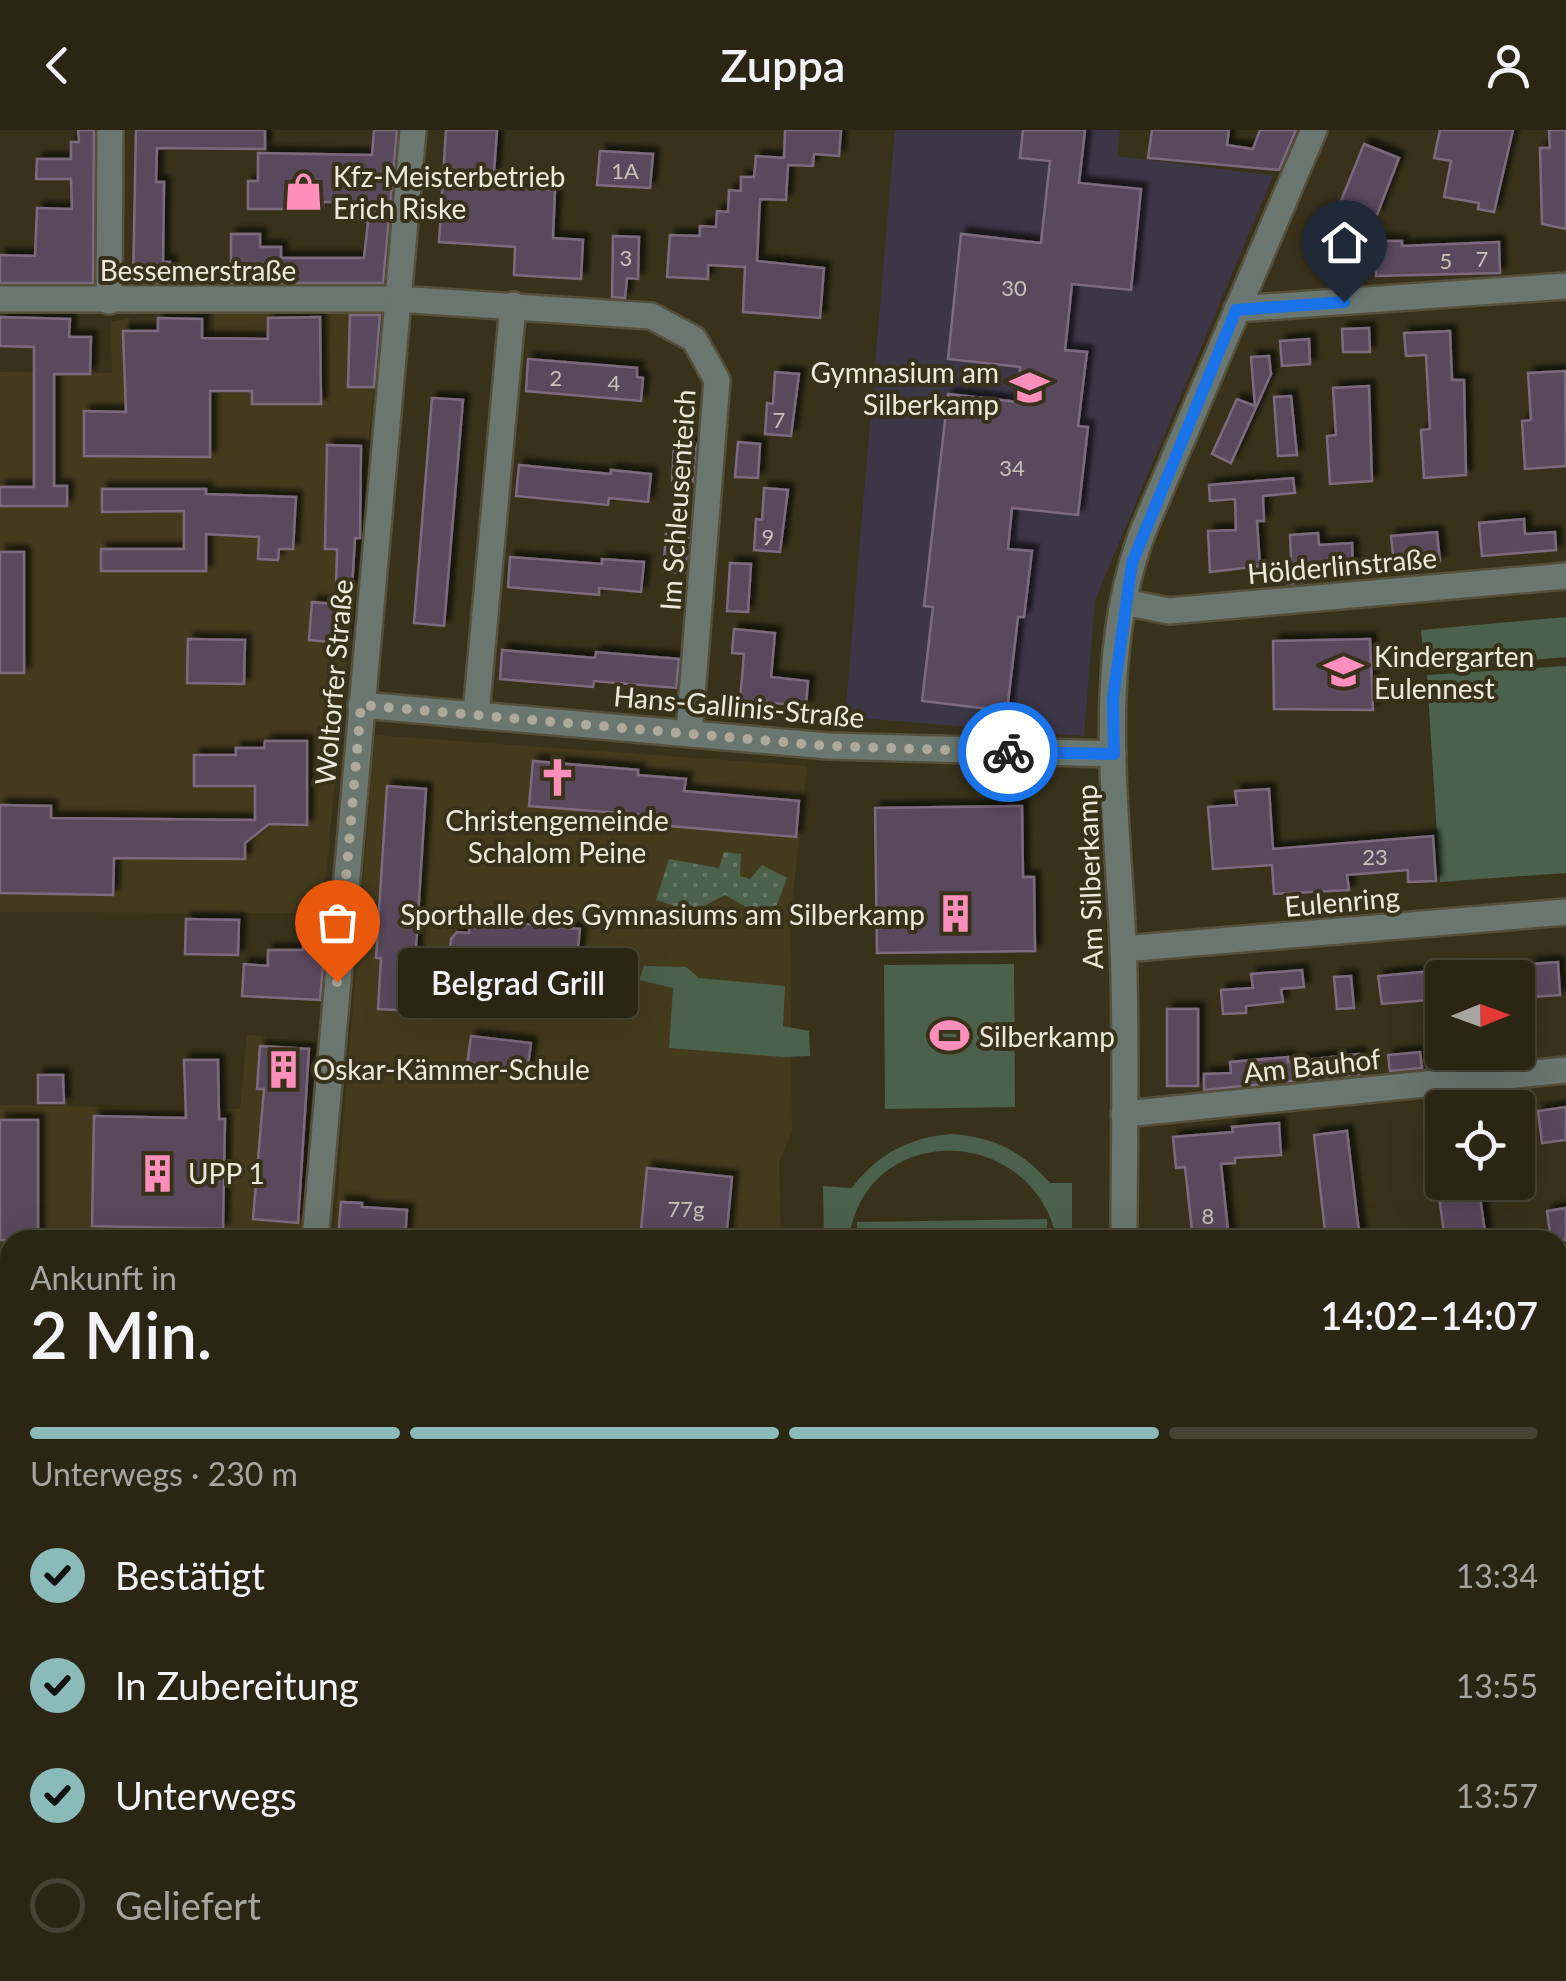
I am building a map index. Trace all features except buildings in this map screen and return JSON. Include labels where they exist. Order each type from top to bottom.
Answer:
[{"type":"street","points":[[109,301],[110,130]]},
{"type":"street","name":"Woltorfer Straße","points":[[316,1230],[413,130]]},
{"type":"street","name":"Am Silberkamp","points":[[1124,1230],[1123,949],[1113,698],[1124,602],[1144,531],[1314,130]]},
{"type":"street","points":[[1236,310],[1566,286]]},
{"type":"street","name":"Bessemerstraße","points":[[0,299],[397,299]]},
{"type":"street","name":"Im Schleusenteich","points":[[397,299],[651,316],[694,340],[717,380],[689,733]]},
{"type":"street","points":[[476,714],[513,306]]},
{"type":"street","name":"Hölderlinstraße","points":[[1124,602],[1169,610],[1566,576]]},
{"type":"street","name":"Hans-Gallinis-Straße","points":[[361,705],[828,746],[1114,754]]},
{"type":"street","name":"Eulenring","points":[[1123,949],[1566,912]]},
{"type":"street","name":"Am Bauhof","points":[[1124,1114],[1566,1070]]},
{"type":"shaded area","name":"Gymnasium am Silberkamp","points":[[895,130],[1120,130],[1117,156],[1273,176],[1095,600],[1084,736],[845,717]]},
{"type":"shaded area","points":[[382,303],[322,913],[0,912],[0,372],[112,373],[111,322],[129,318],[131,346],[214,345],[214,312]]},
{"type":"shaded area","points":[[375,735],[807,766],[790,923],[792,1132],[779,1163],[781,1230],[335,1230]]},
{"type":"shaded area","points":[[247,1035],[314,1039],[301,1230],[0,1230],[0,1105],[240,1109]]},
{"type":"green space","points":[[1566,617],[1566,657],[1425,670],[1421,630]]},
{"type":"green space","points":[[1566,666],[1566,873],[1440,882],[1427,675]]},
{"type":"green space","points":[[724,852],[741,854],[740,876],[750,879],[762,865],[787,878],[777,905],[753,911],[725,895],[693,912],[656,900],[669,859],[719,868]]},
{"type":"green space","name":"Silberkamp","points":[[1014,964],[1015,1107],[885,1109],[884,965]]},
{"type":"green space","points":[[644,966],[686,967],[699,978],[785,986],[783,1026],[809,1031],[810,1056],[669,1048],[673,988],[639,980]]},
{"type":"green space","points":[[950,1134],[993,1142],[1017,1154],[1050,1183],[1072,1183],[1072,1230],[1053,1230],[1042,1201],[1016,1173],[985,1157],[950,1151],[915,1156],[884,1173],[861,1201],[852,1230],[824,1230],[823,1186],[852,1188],[883,1157],[921,1139]]},
{"type":"green space","points":[[1047,1219],[1047,1230],[857,1230],[857,1222]]},
{"type":"way so far","points":[[337,982],[361,705],[828,746],[1008,752]]},
{"type":"place","name":"Kfz-Meisterbetrieb Erich Riske","points":[[303,192]]},
{"type":"place","name":"Gymnasium am Silberkamp","points":[[1029,388]]},
{"type":"place","name":"Kindergarten Eulennest","points":[[1344,672]]},
{"type":"place","name":"Christengemeinde Schalom Peine","points":[[557,777]]},
{"type":"place","name":"Sporthalle des Gymnasiums am Silberkamp","points":[[955,914]]},
{"type":"place","name":"Belgrad Grill","points":[[337,982]]},
{"type":"place","name":"Silberkamp","points":[[949,1036]]},
{"type":"place","name":"Oskar-Kämmer-Schule","points":[[283,1069]]},
{"type":"place","name":"UPP 1","points":[[158,1173]]},
{"type":"route","points":[[1008,752],[1114,754],[1113,698],[1120,625],[1132,563],[1236,310],[1344,302]]}]
